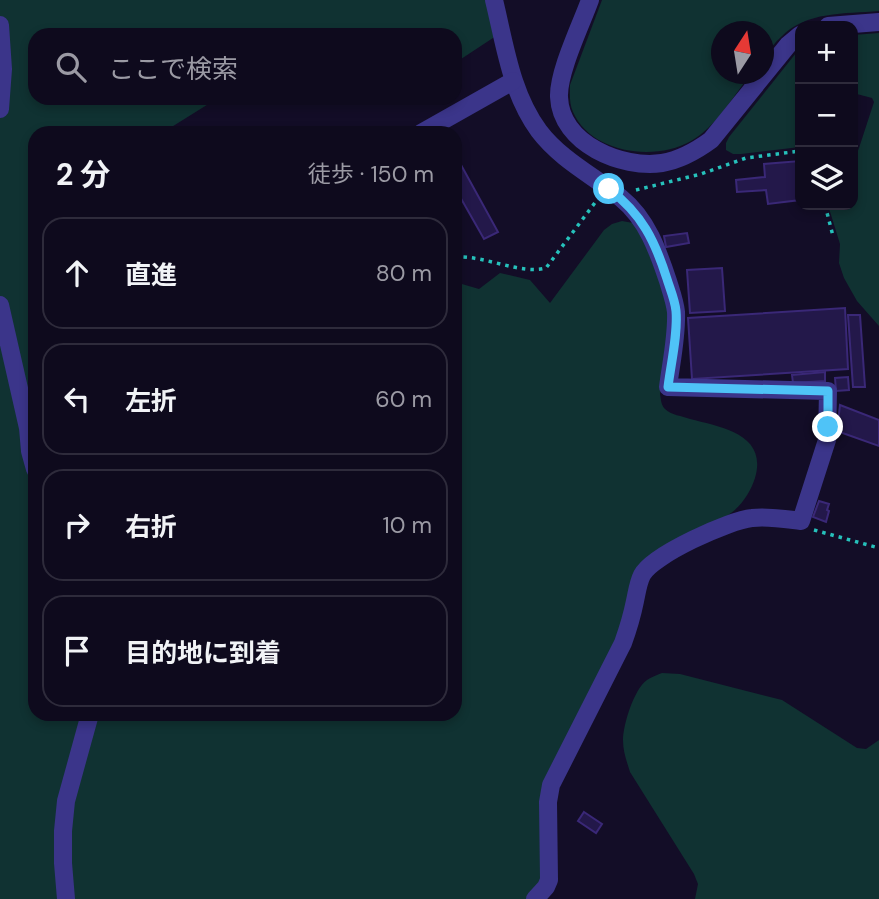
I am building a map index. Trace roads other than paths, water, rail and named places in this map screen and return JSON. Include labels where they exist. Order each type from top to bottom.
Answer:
[{"type":"street","points":[[494,0],[513,81],[524,107],[539,130],[565,158],[624,200],[647,229],[655,245],[676,310],[668,387],[828,391],[827,440],[801,521],[764,517],[739,521],[688,542],[645,570],[639,582],[623,643],[551,785],[548,802],[549,880],[535,899]]},
{"type":"street","points":[[590,0],[560,84],[562,114],[580,138],[594,149],[627,162],[662,163],[696,151],[711,140],[795,39]]},
{"type":"street","points":[[858,24],[879,22]]},
{"type":"street","points":[[0,25],[3,69],[0,108]]},
{"type":"street","points":[[433,126],[513,81]]},
{"type":"street","points":[[539,130],[562,114]]},
{"type":"street","points":[[0,305],[28,428]]},
{"type":"street","points":[[66,899],[63,841],[66,801],[88,721]]}]
